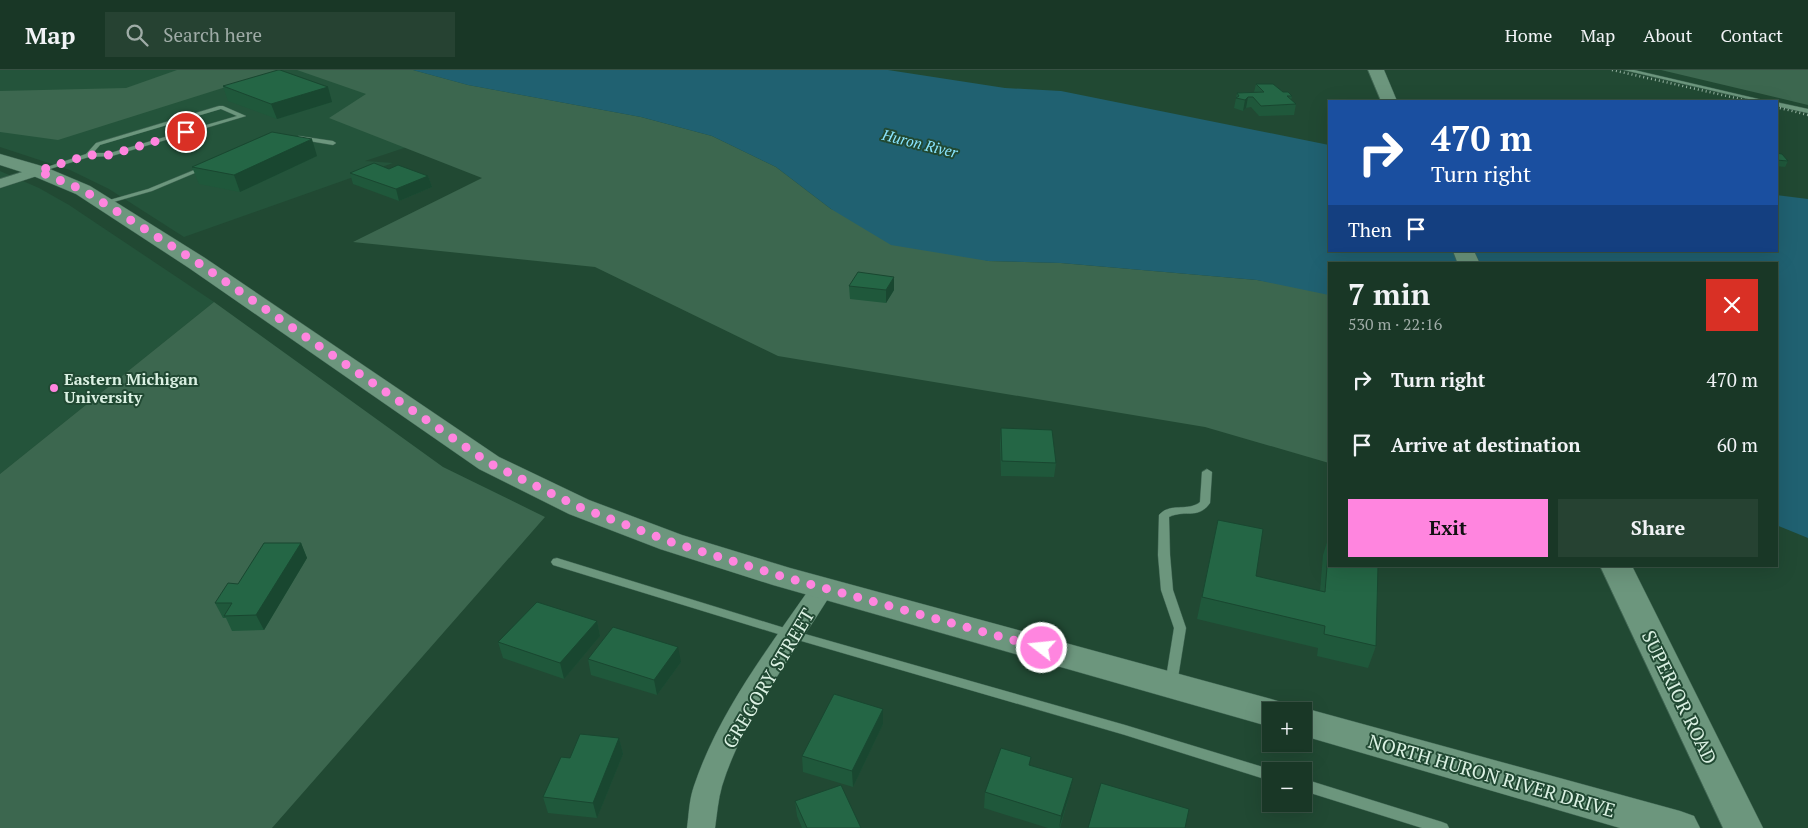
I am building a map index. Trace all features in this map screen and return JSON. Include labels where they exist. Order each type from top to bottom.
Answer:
[{"type":"main road","points":[[1376,70],[1389,100]]},
{"type":"main road","points":[[0,159],[38,171],[83,190],[103,202],[197,262],[489,463],[579,507],[671,542],[823,587],[1262,710]]},
{"type":"main road","name":"SUPERIOR ROAD","points":[[1616,567],[1743,828]]},
{"type":"main road","name":"NORTH HURON RIVER DRIVE","points":[[1312,724],[1680,828]]},
{"type":"street","points":[[0,184],[38,171]]},
{"type":"street","name":"GREGORY STREET","points":[[701,828],[708,788],[724,748],[751,697],[823,587]]},
{"type":"lane","points":[[1627,70],[1760,100]]},
{"type":"lane","points":[[1778,104],[1808,111]]},
{"type":"lane","points":[[38,171],[88,155],[110,155],[242,116],[221,107],[98,144],[88,155]]},
{"type":"lane","points":[[289,136],[333,143]]},
{"type":"lane","points":[[103,202],[150,190],[218,163]]},
{"type":"lane","points":[[1170,684],[1180,628],[1167,590],[1164,555],[1164,515],[1175,510],[1197,510],[1205,503],[1207,472]]},
{"type":"lane","points":[[557,562],[791,634],[1125,730],[1262,772]]},
{"type":"lane","points":[[1312,787],[1442,828]]},
{"type":"shaded area","points":[[0,70],[413,70],[468,85],[548,100],[365,161],[393,163],[184,237],[109,189],[70,170],[0,147]]},
{"type":"shaded area","points":[[177,70],[280,70],[58,140],[0,132],[0,91],[126,88]]},
{"type":"shaded area","points":[[297,70],[413,70],[468,85],[641,117],[712,136],[776,167],[831,209],[988,261],[1061,263],[1257,280],[1328,292],[1328,463],[1205,427],[778,356],[595,267],[353,242],[482,178],[329,118],[366,94]]},
{"type":"shaded area","points":[[1661,70],[1808,70],[1808,105]]},
{"type":"shaded area","name":"Eastern Michigan University","points":[[0,171],[39,188],[69,205],[214,302],[0,474]]},
{"type":"shaded area","points":[[214,302],[443,467],[545,517],[272,828],[0,828],[0,474]]},
{"type":"water","name":"Huron River","points":[[413,70],[888,70],[1005,88],[1061,91],[1328,145],[1328,252],[1778,252],[1778,195],[1808,199],[1808,538],[1778,526],[1778,262],[1328,262],[1328,295],[1257,280],[1061,263],[988,261],[891,245],[831,209],[776,167],[712,136],[641,117],[468,85]]},
{"type":"building","points":[[278,70],[328,87],[271,104],[223,86]]},
{"type":"building","points":[[1256,84],[1273,84],[1283,92],[1288,92],[1292,96],[1287,96],[1296,104],[1261,106],[1253,97],[1248,97],[1245,100],[1236,98],[1239,96],[1237,93],[1264,92]]},
{"type":"building","points":[[272,132],[312,139],[234,175],[192,167]]},
{"type":"building","points":[[1778,153],[1782,154],[1788,161],[1778,160]]},
{"type":"building","points":[[374,163],[389,169],[398,165],[428,176],[396,189],[350,173]]},
{"type":"building","points":[[858,272],[894,277],[886,290],[849,286]]},
{"type":"building","points":[[1001,428],[1052,430],[1056,463],[1002,461]]},
{"type":"building","points":[[1218,520],[1263,529],[1256,576],[1325,592],[1328,554],[1328,567],[1378,567],[1376,646],[1324,634],[1325,626],[1202,597]]},
{"type":"building","points":[[264,543],[301,543],[256,615],[224,616],[232,603],[215,603],[228,583],[238,584]]},
{"type":"building","points":[[537,602],[597,621],[560,663],[498,642]]},
{"type":"building","points":[[613,627],[678,647],[654,680],[588,659]]},
{"type":"building","points":[[834,694],[883,709],[852,771],[802,756]]},
{"type":"building","points":[[580,734],[619,738],[593,803],[543,797],[561,757],[570,758]]},
{"type":"building","points":[[1001,748],[1031,757],[1029,765],[1073,778],[1061,816],[985,792]]},
{"type":"building","points":[[1101,783],[1189,809],[1185,828],[1088,828]]},
{"type":"building","points":[[841,785],[861,828],[807,828],[795,801]]},
{"type":"railway","points":[[1612,70],[1745,100]]},
{"type":"railway","points":[[1778,108],[1808,115]]},
{"type":"place","name":"Eastern Michigan University","points":[[54,388]]},
{"type":"route","points":[[186,132],[110,155],[88,155],[38,171],[83,190],[197,262],[489,463],[579,507],[671,542],[784,577],[1042,648]]}]
